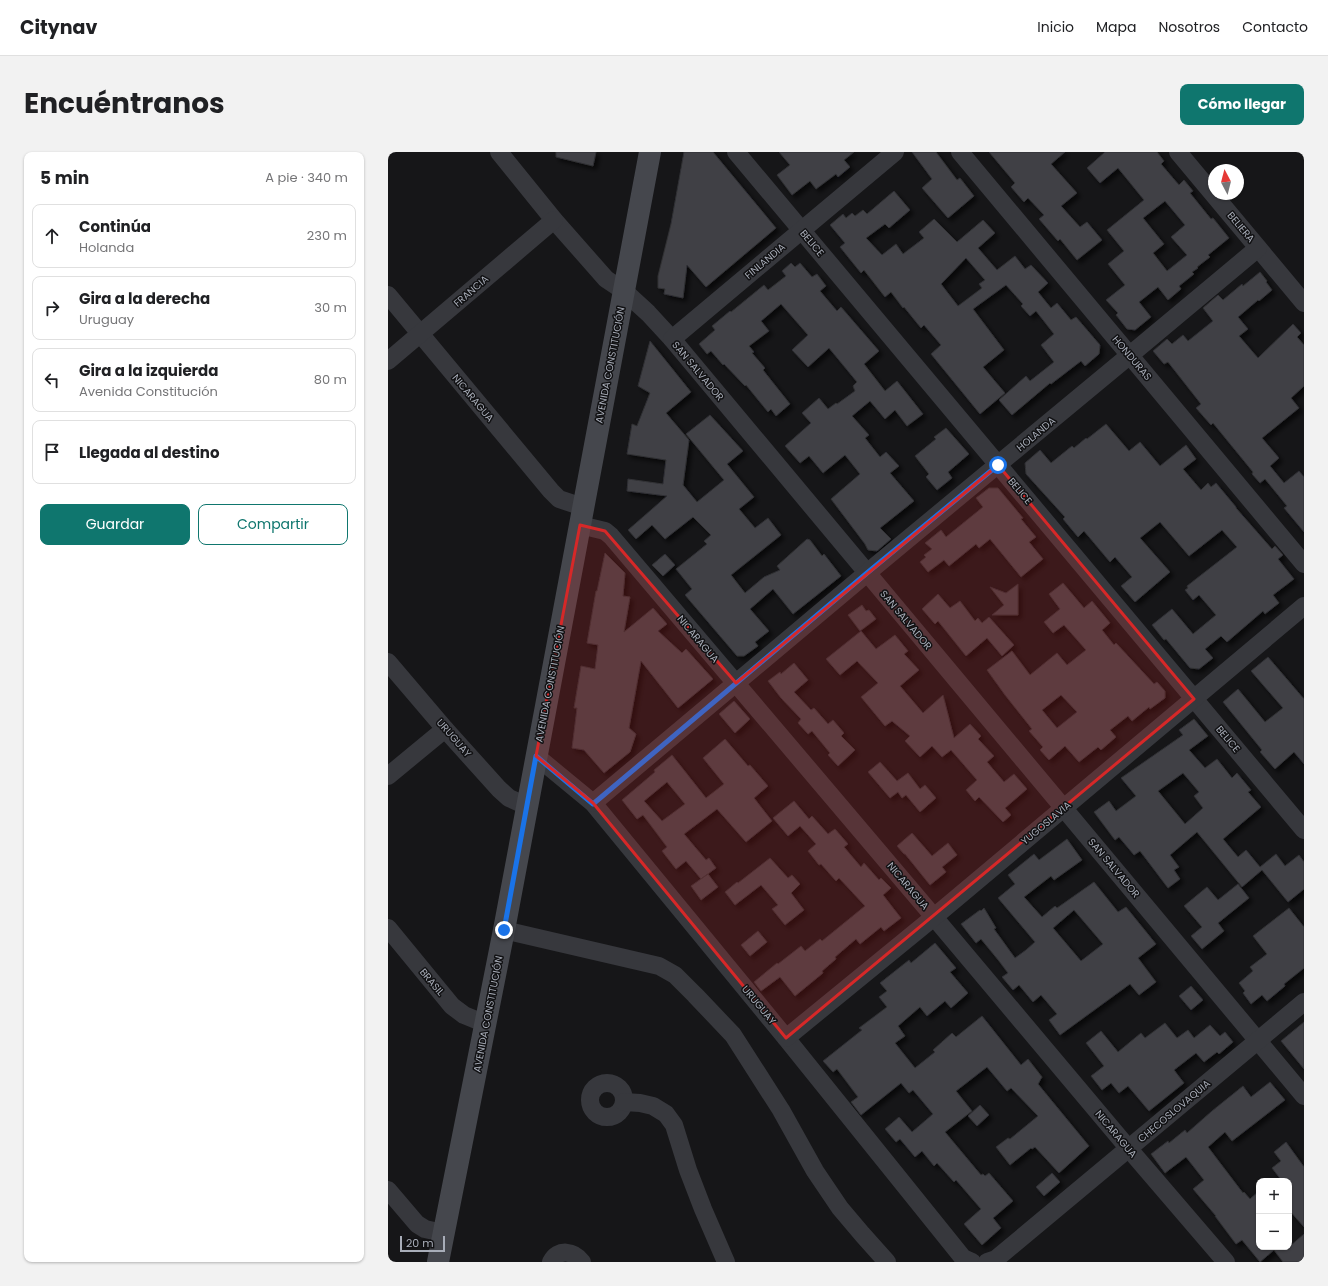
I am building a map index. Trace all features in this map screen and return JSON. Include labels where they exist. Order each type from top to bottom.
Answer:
[{"type":"main road","name":"AVENIDA CONSTITUCIÓN","points":[[438,1262],[504,930],[650,152]]},
{"type":"street","name":"SAN SALVADOR","points":[[499,152],[554,220],[606,279],[624,291],[648,313],[672,339],[1304,1096]]},
{"type":"street","name":"BELICE","points":[[736,152],[1304,830]]},
{"type":"street","name":"FINLANDIA","points":[[672,339],[896,152]]},
{"type":"street","name":"HONDURAS","points":[[960,152],[1304,564]]},
{"type":"street","name":"BELIERA","points":[[1178,152],[1304,303]]},
{"type":"street","name":"FRANCIA","points":[[388,361],[554,220]]},
{"type":"street","name":"HOLANDA","points":[[593,804],[867,573],[1258,248]]},
{"type":"street","name":"NICARAGUA","points":[[388,295],[551,491],[559,499],[611,536],[1226,1262]]},
{"type":"street","name":"YUGOSLAVIA","points":[[786,1038],[934,917],[1304,606]]},
{"type":"street","name":"URUGUAY","points":[[388,662],[499,789],[509,798],[527,806]]},
{"type":"street","points":[[388,776],[445,729]]},
{"type":"street","name":"URUGUAY","points":[[536,756],[593,804],[786,1038],[963,1258],[972,1262]]},
{"type":"street","name":"BRASIL","points":[[388,928],[452,1006],[464,1015],[486,1024]]},
{"type":"street","points":[[504,930],[658,966],[674,975],[733,1035],[781,1110],[815,1171],[844,1213],[887,1262]]},
{"type":"street","name":"CHECOSLOVAQUIA","points":[[987,1262],[996,1259],[1304,1002]]},
{"type":"street","points":[[624,1102],[653,1106],[666,1114],[674,1125],[688,1170],[721,1260]]},
{"type":"street","points":[[388,1190],[417,1224],[425,1229],[443,1233]]},
{"type":"street","points":[[551,1262],[562,1252],[568,1252],[578,1257],[582,1262]]},
{"type":"highlighted area","points":[[998,465],[1194,699],[786,1038],[593,803],[536,756],[580,525],[605,531],[736,683]]},
{"type":"building","points":[[556,152],[596,152],[593,166],[556,157]]},
{"type":"building","points":[[684,152],[713,152],[776,228],[706,287],[687,265],[683,298],[664,294],[665,289],[658,288],[658,276],[671,224]]},
{"type":"building","points":[[779,152],[854,152],[844,160],[850,167],[838,177],[836,174],[816,189],[810,181],[792,195],[777,175],[790,165]]},
{"type":"building","points":[[912,152],[936,152],[957,180],[960,178],[974,196],[948,218],[922,188],[932,179]]},
{"type":"building","points":[[989,152],[1065,152],[1051,164],[1077,193],[1061,206],[1080,227],[1087,222],[1102,240],[1077,260],[1060,239],[1058,241],[1039,219],[1044,215],[1028,198],[1024,202],[1011,187],[1015,183]]},
{"type":"building","points":[[1105,152],[1157,152],[1164,161],[1161,164],[1179,185],[1184,180],[1193,191],[1190,193],[1229,238],[1208,255],[1210,257],[1192,272],[1194,274],[1179,286],[1181,289],[1168,300],[1158,287],[1139,302],[1151,317],[1135,330],[1127,329],[1116,315],[1118,313],[1106,300],[1125,285],[1108,264],[1124,251],[1107,230],[1144,200],[1118,168],[1100,183],[1087,168]],"holes":[[[1165,201],[1185,225],[1171,237],[1187,255],[1167,271],[1153,253],[1164,244],[1143,218]]]},
{"type":"building","points":[[894,191],[910,210],[889,228],[885,224],[866,238],[882,255],[896,244],[903,254],[924,238],[919,232],[934,219],[957,242],[983,220],[995,233],[978,248],[997,270],[1015,256],[1025,269],[1031,265],[1048,283],[1038,292],[1051,308],[1057,303],[1071,320],[1076,317],[1100,345],[1099,354],[1085,366],[1081,361],[1051,384],[1050,383],[1012,415],[999,400],[1026,376],[1030,381],[1054,362],[1041,345],[1054,334],[1036,311],[1030,316],[1021,306],[1023,304],[1006,285],[973,309],[1004,350],[983,367],[1005,393],[980,414],[931,354],[941,345],[924,325],[921,328],[891,292],[885,297],[864,270],[861,273],[840,247],[845,243],[830,225],[843,214],[846,218],[852,213],[855,216],[863,210],[867,214]],"holes":[[[966,258],[985,280],[979,284],[982,288],[958,306],[941,284]]]},
{"type":"building","points":[[791,263],[795,267],[800,263],[812,277],[817,274],[826,286],[820,291],[837,311],[841,307],[879,351],[864,364],[885,391],[897,381],[923,414],[907,426],[895,410],[885,419],[870,401],[852,416],[869,435],[865,438],[880,457],[886,452],[899,466],[890,473],[914,501],[880,528],[891,539],[877,551],[868,550],[831,499],[860,474],[845,455],[823,473],[809,456],[800,463],[785,446],[811,423],[802,413],[819,398],[828,409],[855,391],[853,386],[857,382],[829,348],[808,367],[792,350],[808,335],[781,304],[761,321],[769,331],[749,346],[754,352],[752,353],[765,368],[763,370],[790,404],[776,416],[771,409],[768,412],[746,385],[745,386],[724,364],[723,365],[711,351],[707,354],[699,344],[715,330],[712,326],[730,311],[731,312],[764,285],[768,290],[786,276],[782,271]]},
{"type":"building","points":[[1260,272],[1272,290],[1238,317],[1248,329],[1239,336],[1258,358],[1293,324],[1301,333],[1297,337],[1304,345],[1304,386],[1291,398],[1299,408],[1262,438],[1279,458],[1270,466],[1284,483],[1299,471],[1304,477],[1304,532],[1284,508],[1287,506],[1265,479],[1260,483],[1252,474],[1253,472],[1213,423],[1211,425],[1196,408],[1201,404],[1168,362],[1164,364],[1153,351],[1167,339],[1172,344],[1183,335],[1188,341],[1213,321],[1203,308],[1218,295],[1223,300],[1242,284],[1243,286]]},
{"type":"building","points":[[650,341],[691,392],[666,413],[689,440],[683,485],[697,502],[724,480],[686,434],[710,415],[743,451],[727,464],[754,497],[739,509],[755,528],[768,518],[781,535],[731,575],[745,593],[764,577],[780,570],[777,566],[807,539],[810,540],[822,556],[824,554],[841,576],[793,614],[773,589],[750,609],[769,631],[755,642],[758,646],[744,656],[737,656],[685,595],[692,589],[676,569],[707,544],[704,541],[711,535],[693,517],[665,539],[652,525],[636,539],[628,530],[667,496],[627,491],[628,479],[663,484],[666,460],[627,454],[632,424],[637,426],[650,393],[638,386]]},
{"type":"building","points":[[1106,424],[1129,451],[1140,442],[1160,466],[1186,445],[1196,459],[1183,469],[1201,490],[1208,483],[1211,487],[1216,483],[1272,549],[1275,546],[1283,555],[1278,559],[1294,579],[1273,595],[1279,603],[1265,614],[1263,611],[1227,642],[1221,636],[1205,649],[1213,658],[1199,669],[1190,668],[1166,639],[1164,640],[1152,625],[1172,609],[1193,634],[1216,615],[1199,595],[1193,600],[1185,590],[1188,588],[1187,586],[1237,547],[1222,530],[1189,556],[1160,522],[1140,538],[1170,572],[1135,602],[1121,586],[1132,577],[1115,557],[1110,562],[1084,531],[1078,537],[1063,519],[1065,517],[1026,474],[1025,463],[1040,450],[1051,463],[1072,446],[1074,448]]},
{"type":"building","points":[[946,428],[969,454],[948,472],[952,478],[937,490],[926,477],[929,474],[915,456],[936,439],[934,437]]},
{"type":"building","points":[[989,488],[998,488],[1023,518],[1021,519],[1036,537],[1029,542],[1043,559],[1021,577],[990,539],[979,548],[976,544],[949,566],[944,560],[928,572],[920,562],[926,557],[924,555],[932,549],[925,543],[941,530],[946,537],[983,507],[976,498]]},
{"type":"building","points":[[605,553],[625,573],[623,596],[630,597],[624,632],[653,608],[667,624],[658,631],[682,653],[686,649],[713,679],[678,708],[641,661],[629,728],[636,734],[630,752],[604,773],[584,750],[572,748],[577,708],[574,708],[581,666],[595,669],[598,645],[587,643],[596,591]]},
{"type":"building","points":[[665,554],[675,565],[663,576],[652,565]]},
{"type":"building","points":[[1063,583],[1084,608],[1092,601],[1110,623],[1102,630],[1114,645],[1116,643],[1154,684],[1157,682],[1165,691],[1165,698],[1150,709],[1149,707],[1132,721],[1128,716],[1110,730],[1116,737],[1101,750],[1098,747],[1079,762],[1065,746],[1049,760],[1040,750],[1043,747],[1029,731],[1032,729],[987,670],[1012,651],[1030,675],[1057,653],[1067,665],[1086,650],[1064,625],[1053,633],[1044,622],[1060,609],[1049,594]],"holes":[[[1061,695],[1077,712],[1057,728],[1042,710]]]},
{"type":"building","points":[[1018,584],[1018,615],[992,615],[1004,605],[990,587],[1006,593]]},
{"type":"building","points":[[938,594],[950,608],[960,601],[975,621],[978,618],[982,623],[989,617],[1014,645],[1002,656],[987,638],[966,656],[938,621],[935,624],[922,609]]},
{"type":"building","points":[[862,605],[866,611],[869,610],[876,619],[860,631],[848,615]]},
{"type":"building","points":[[861,631],[876,649],[895,635],[908,651],[904,654],[919,670],[900,686],[923,713],[943,695],[954,738],[970,724],[981,736],[978,739],[994,756],[987,762],[1004,782],[1014,774],[1027,789],[1005,808],[1011,815],[1003,822],[979,797],[975,801],[966,790],[977,780],[951,750],[942,757],[932,746],[920,757],[905,741],[910,736],[892,721],[885,726],[861,697],[878,683],[857,661],[840,675],[826,659]]},
{"type":"building","points":[[1268,657],[1304,699],[1304,764],[1294,752],[1275,769],[1260,752],[1262,750],[1223,702],[1238,689],[1265,722],[1283,708],[1251,671]]},
{"type":"building","points":[[794,663],[808,680],[794,692],[811,710],[814,708],[828,724],[833,720],[844,733],[841,736],[855,750],[838,766],[828,755],[830,753],[812,731],[808,734],[798,723],[801,719],[781,698],[768,681],[780,672],[781,674]]},
{"type":"building","points":[[734,701],[750,719],[735,733],[719,714]]},
{"type":"building","points":[[1194,719],[1208,736],[1189,750],[1205,768],[1217,759],[1232,778],[1237,773],[1251,790],[1248,792],[1261,807],[1223,839],[1238,857],[1246,850],[1260,867],[1276,854],[1285,866],[1299,855],[1304,862],[1304,889],[1288,902],[1262,870],[1242,887],[1197,832],[1170,855],[1179,867],[1174,870],[1180,879],[1168,888],[1140,851],[1134,855],[1119,837],[1115,840],[1094,812],[1109,801],[1116,811],[1136,796],[1121,778],[1183,735],[1179,730]],"holes":[[[1183,773],[1199,792],[1194,796],[1203,808],[1185,824],[1158,791]]]},
{"type":"building","points":[[725,739],[748,766],[750,765],[768,786],[754,798],[772,821],[746,842],[717,809],[684,834],[706,860],[709,858],[716,868],[701,879],[686,861],[676,869],[662,851],[667,847],[643,815],[637,819],[622,800],[655,772],[654,770],[672,755],[706,798],[724,784],[703,758]],"holes":[[[667,782],[685,804],[662,821],[644,801]]]},
{"type":"building","points":[[880,762],[897,781],[908,773],[920,789],[925,785],[936,798],[920,812],[906,795],[902,798],[898,792],[890,798],[868,772]]},
{"type":"building","points":[[794,801],[809,819],[812,816],[828,834],[835,829],[848,844],[844,847],[861,867],[864,863],[879,880],[881,878],[891,888],[883,895],[901,918],[884,931],[881,927],[860,944],[856,939],[835,957],[836,959],[822,971],[823,973],[795,996],[780,977],[761,991],[754,982],[801,946],[805,951],[820,939],[822,941],[865,906],[839,878],[836,881],[821,864],[819,865],[808,851],[816,844],[800,826],[788,836],[773,818]]},
{"type":"building","points":[[912,833],[932,856],[948,843],[957,855],[942,867],[946,872],[930,885],[897,846]]},
{"type":"building","points":[[1067,839],[1082,860],[1054,880],[1051,876],[1024,897],[1042,917],[1055,906],[1057,908],[1094,882],[1118,912],[1126,907],[1156,944],[1138,958],[1156,982],[1139,995],[1130,984],[1060,1035],[1049,1020],[1057,1014],[1041,995],[1033,1002],[1019,985],[1013,990],[1002,977],[1008,973],[999,961],[981,939],[976,943],[961,924],[984,908],[996,928],[994,929],[1015,958],[1026,950],[1035,942],[998,898],[1015,884],[1008,875],[1034,854],[1039,860]],"holes":[[[1074,910],[1103,944],[1081,961],[1053,928]]]},
{"type":"building","points":[[770,858],[788,878],[792,875],[800,884],[791,893],[804,910],[785,925],[772,909],[778,905],[761,885],[735,905],[725,892]]},
{"type":"building","points":[[708,874],[718,887],[701,900],[691,886]]},
{"type":"building","points":[[1238,884],[1249,898],[1218,923],[1224,931],[1202,949],[1191,936],[1202,927],[1184,906],[1207,887],[1218,900]]},
{"type":"building","points":[[1289,908],[1304,927],[1304,968],[1284,984],[1285,986],[1267,1001],[1262,995],[1251,1004],[1243,993],[1245,991],[1239,983],[1253,971],[1250,967],[1267,954],[1253,936]]},
{"type":"building","points":[[758,931],[767,942],[750,956],[741,945]]},
{"type":"building","points":[[935,943],[956,968],[950,972],[968,993],[951,1008],[945,1001],[927,1016],[920,1007],[898,1026],[905,1036],[895,1043],[915,1068],[935,1052],[933,1050],[952,1033],[956,1037],[982,1016],[1021,1065],[1028,1059],[1042,1077],[1038,1084],[1089,1146],[1059,1173],[1035,1147],[1032,1149],[1031,1148],[1010,1165],[996,1147],[1008,1138],[1010,1139],[1038,1116],[1011,1088],[1007,1091],[987,1067],[956,1091],[972,1111],[945,1132],[981,1175],[983,1174],[985,1176],[989,1173],[1013,1201],[993,1218],[1001,1228],[982,1245],[964,1224],[981,1209],[956,1180],[954,1182],[937,1163],[934,1166],[922,1151],[915,1157],[900,1139],[896,1142],[885,1129],[899,1117],[912,1132],[933,1114],[913,1090],[909,1093],[901,1083],[861,1115],[851,1102],[858,1097],[837,1069],[833,1072],[823,1061],[862,1030],[859,1028],[887,1007],[879,997],[887,991],[880,983],[909,960],[911,963]]},
{"type":"building","points":[[1191,986],[1203,1000],[1191,1010],[1179,996]]},
{"type":"building","points":[[1304,1022],[1304,1069],[1281,1041]]},
{"type":"building","points":[[1165,1023],[1177,1038],[1188,1030],[1194,1038],[1210,1025],[1220,1036],[1225,1032],[1233,1042],[1219,1054],[1217,1052],[1204,1062],[1196,1053],[1174,1070],[1184,1083],[1149,1111],[1128,1086],[1119,1093],[1111,1083],[1102,1090],[1091,1076],[1104,1066],[1086,1043],[1101,1031],[1118,1052],[1141,1033],[1145,1038]]},
{"type":"building","points":[[1270,1082],[1285,1100],[1232,1141],[1225,1132],[1208,1147],[1243,1193],[1244,1192],[1250,1199],[1256,1194],[1256,1250],[1274,1250],[1260,1262],[1242,1240],[1236,1244],[1216,1216],[1193,1189],[1204,1180],[1186,1157],[1165,1173],[1151,1154],[1168,1141],[1169,1143],[1185,1130],[1187,1133],[1243,1086],[1251,1097]]},
{"type":"building","points":[[980,1105],[989,1115],[977,1126],[968,1116]]},
{"type":"building","points":[[1286,1142],[1304,1167],[1304,1227],[1292,1213],[1292,1178],[1280,1178],[1272,1168],[1281,1161],[1274,1152]]},
{"type":"building","points":[[1052,1173],[1060,1182],[1044,1196],[1036,1187]]},
{"type":"building","points":[[1304,1234],[1304,1262],[1283,1262],[1274,1250],[1292,1250],[1292,1244]]},
{"type":"route","points":[[504,930],[536,756],[593,804],[867,573],[998,465]]}]
